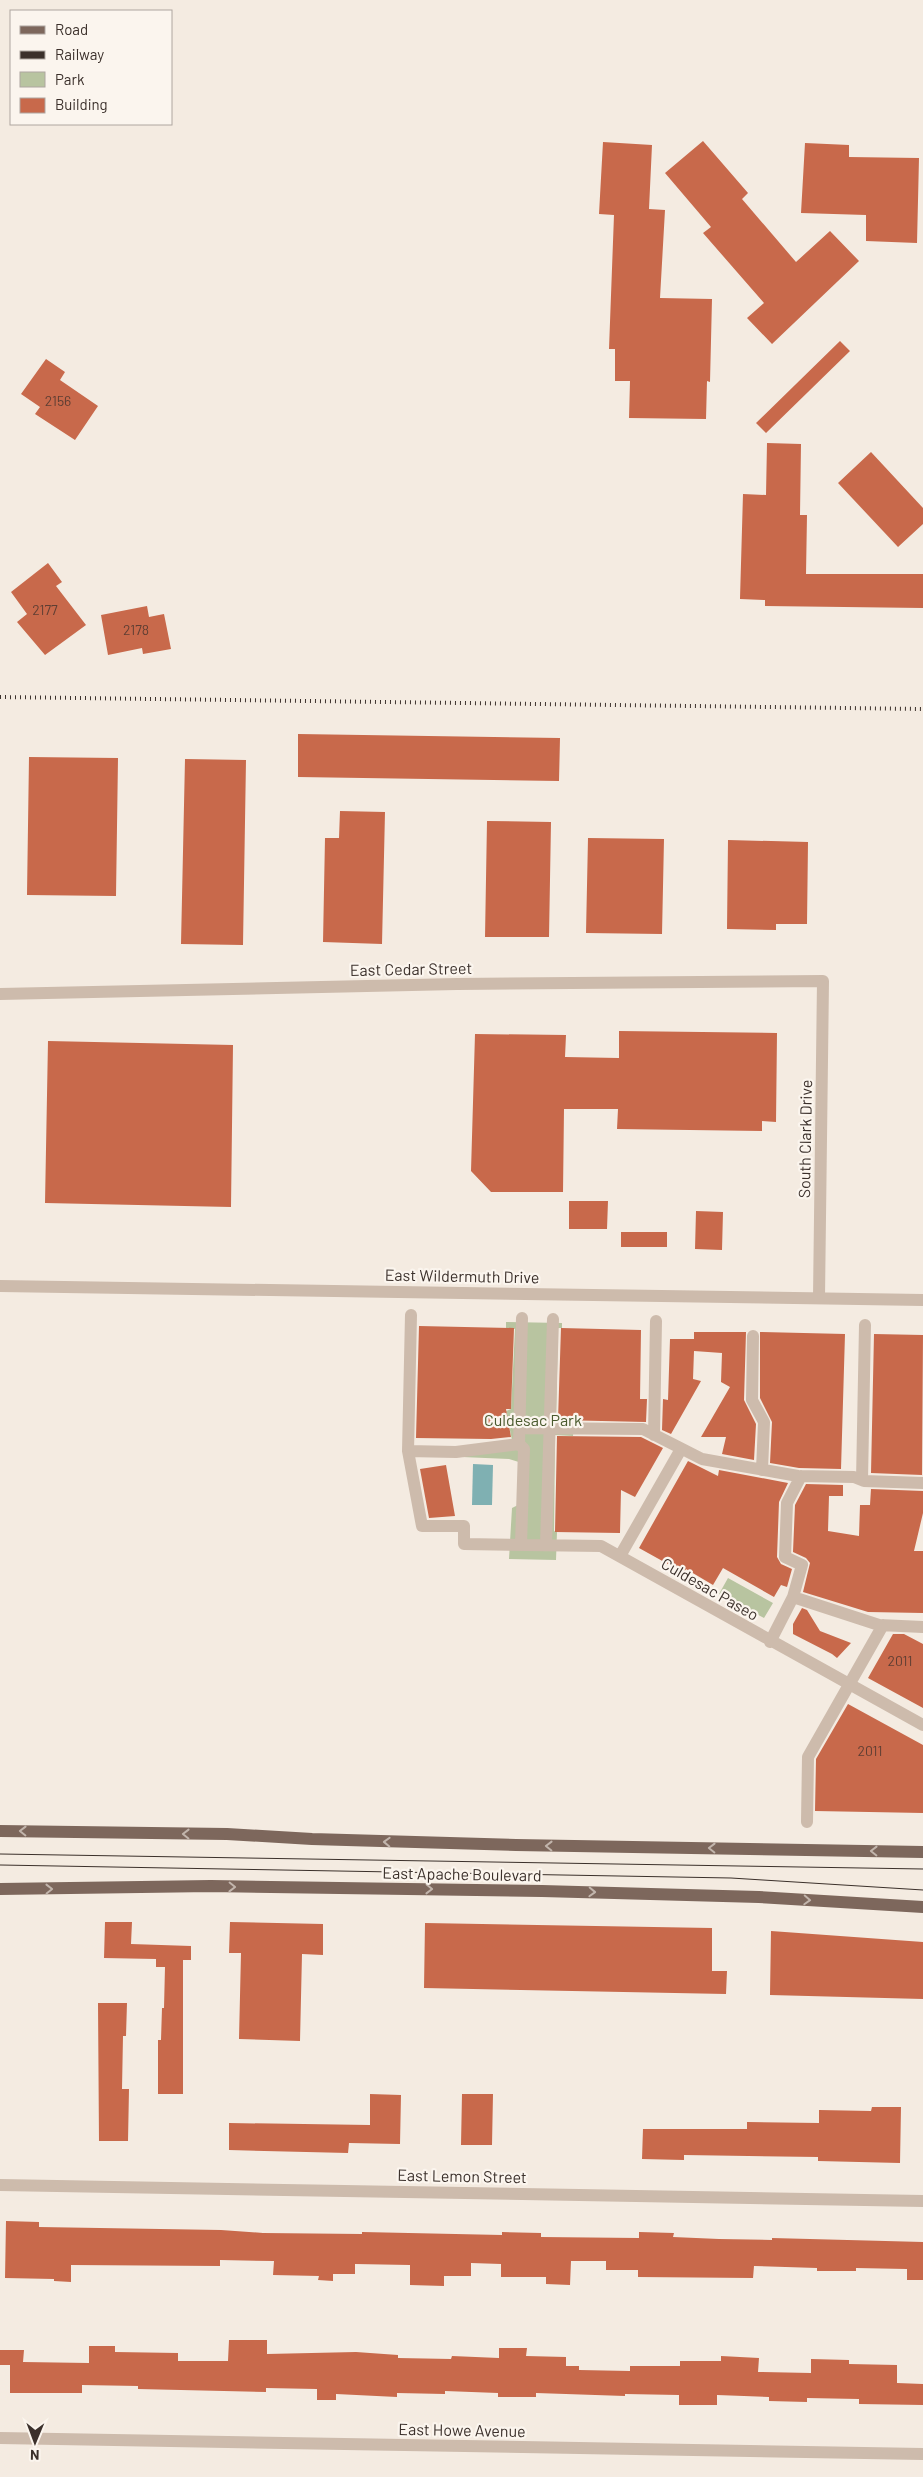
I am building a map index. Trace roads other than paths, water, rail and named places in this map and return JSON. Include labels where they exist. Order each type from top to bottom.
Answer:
[{"type":"main road","name":"East Apache Boulevard","points":[[0,1830],[227,1834],[312,1840],[516,1845],[923,1852]]},
{"type":"main road","name":"East Apache Boulevard","points":[[0,1889],[211,1886],[542,1891],[758,1897],[923,1907]]},
{"type":"street","name":"East Cedar Street","points":[[0,994],[457,984],[823,981]]},
{"type":"street","name":"South Clark Drive","points":[[819,1298],[823,981]]},
{"type":"street","name":"East Wildermuth Drive","points":[[0,1286],[923,1300]]},
{"type":"street","points":[[411,1315],[408,1450],[456,1452],[519,1444]]},
{"type":"street","points":[[521,1545],[524,1449],[519,1444],[522,1318]]},
{"type":"street","points":[[546,1545],[553,1319]]},
{"type":"street","points":[[654,1435],[656,1321]]},
{"type":"street","points":[[862,1480],[864,1325]]},
{"type":"street","points":[[754,1336],[752,1400],[764,1422],[762,1470]]},
{"type":"street","points":[[519,1428],[643,1429],[702,1459],[800,1476],[854,1477],[862,1480],[923,1483]]},
{"type":"street","points":[[620,1556],[681,1449]]},
{"type":"street","name":"Culdesac Paseo","points":[[408,1450],[422,1526],[464,1526],[464,1544],[601,1546],[770,1642],[923,1724]]},
{"type":"street","points":[[770,1642],[793,1597],[802,1565],[785,1558],[787,1503],[800,1476]]},
{"type":"street","points":[[793,1597],[883,1625],[923,1626]]},
{"type":"street","points":[[807,1822],[808,1757],[883,1625]]},
{"type":"street","name":"East Lemon Street","points":[[0,2186],[923,2201]]},
{"type":"street","name":"East Howe Avenue","points":[[0,2438],[923,2454]]},
{"type":"water","points":[[473,1464],[493,1465],[492,1505],[472,1505]]},
{"type":"tram line","points":[[0,1854],[923,1869]]},
{"type":"tram line","points":[[0,1865],[731,1878],[923,1890]]},
{"type":"railway","points":[[0,697],[923,709]]},
{"type":"park label","name":"Culdesac Park","points":[[533,1420]]}]
